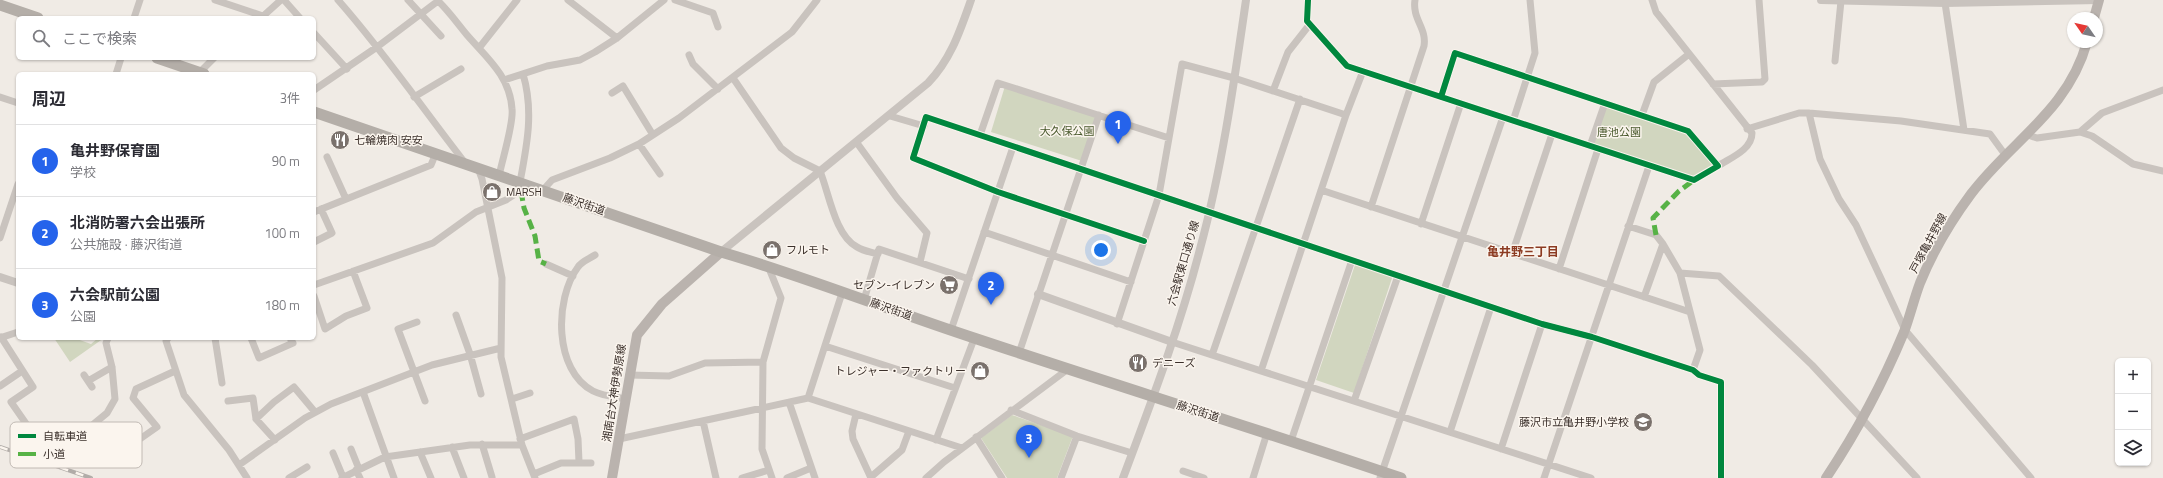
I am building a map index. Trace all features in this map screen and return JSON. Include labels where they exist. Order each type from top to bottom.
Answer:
[{"type":"highway","points":[[0,5],[32,16]]},
{"type":"highway","points":[[163,60],[199,72]]},
{"type":"highway","name":"藤沢街道","points":[[316,113],[721,252],[768,266],[974,338],[1291,441],[1381,475],[1401,478]]},
{"type":"main road","points":[[2096,12],[2099,0]]},
{"type":"main road","name":"戸塚亀井野線","points":[[1826,478],[1872,404],[1905,330],[1921,282],[1947,229],[1971,194],[2006,156],[2028,135],[2069,84],[2084,48]]},
{"type":"main road","name":"湘南台大神伊勢原線","points":[[612,478],[633,349],[637,335],[644,324],[662,304],[721,252]]},
{"type":"street","points":[[135,16],[140,0]]},
{"type":"street","points":[[215,0],[259,16]]},
{"type":"street","points":[[263,16],[281,0]]},
{"type":"street","points":[[284,0],[298,16]]},
{"type":"street","points":[[338,0],[377,48],[466,164]]},
{"type":"street","points":[[408,0],[442,36]]},
{"type":"street","points":[[478,48],[517,0]]},
{"type":"street","points":[[568,0],[617,38]]},
{"type":"street","points":[[504,80],[547,66],[580,60],[617,38],[664,0]]},
{"type":"street","points":[[675,0],[713,13],[718,27]]},
{"type":"street","points":[[543,190],[552,180],[610,158],[639,144],[653,135],[733,78],[792,32],[817,0]]},
{"type":"street","points":[[721,252],[820,171],[857,143],[928,83],[945,64],[959,36],[971,0]]},
{"type":"street","name":"六会駅東口通り線","points":[[1123,478],[1172,342],[1200,250],[1209,212],[1234,78],[1246,0]]},
{"type":"street","points":[[1308,0],[1307,20],[1347,66],[1694,180],[1746,148],[1752,139],[1752,134],[1656,12],[1652,0]]},
{"type":"street","points":[[1371,207],[1425,40],[1414,14],[1415,0]]},
{"type":"street","points":[[1513,121],[1535,53],[1530,0]]},
{"type":"street","points":[[1713,84],[1762,82],[1765,79],[1759,0]]},
{"type":"street","points":[[1821,0],[1945,3],[2099,0]]},
{"type":"street","points":[[316,89],[377,48],[437,1],[478,48],[494,62],[504,80],[513,110],[499,176]]},
{"type":"street","points":[[1834,61],[1841,1]]},
{"type":"street","points":[[1945,3],[1964,130]]},
{"type":"street","points":[[1274,91],[1288,52],[1310,24]]},
{"type":"street","points":[[316,35],[347,69]]},
{"type":"street","points":[[1441,97],[1455,53],[1688,131],[1718,166]]},
{"type":"street","points":[[1642,115],[1654,82],[1689,54]]},
{"type":"street","points":[[689,55],[693,64],[718,89]]},
{"type":"street","points":[[117,72],[120,60]]},
{"type":"street","points":[[203,72],[212,60]]},
{"type":"street","points":[[1117,324],[1159,195],[1182,64],[1234,78],[1346,115]]},
{"type":"street","points":[[414,97],[461,69]]},
{"type":"street","points":[[1261,371],[1346,115],[1363,71]]},
{"type":"street","points":[[316,284],[433,243],[476,212],[506,200],[525,184],[530,111],[523,74]]},
{"type":"street","points":[[733,78],[781,148],[794,158],[820,171],[836,220],[852,244],[858,248],[878,254]]},
{"type":"street","points":[[980,135],[998,83],[1169,138]]},
{"type":"street","points":[[612,93],[623,86],[653,135]]},
{"type":"street","points":[[2080,132],[2102,113],[2163,90]]},
{"type":"street","points":[[0,97],[16,102]]},
{"type":"street","points":[[1212,356],[1300,99]]},
{"type":"street","points":[[1590,146],[1605,102]]},
{"type":"street","points":[[1421,224],[1462,104]]},
{"type":"street","points":[[1748,129],[1799,114],[1809,113],[1900,121],[1990,134],[2006,156]]},
{"type":"street","points":[[1809,113],[1820,159],[1839,199],[1856,225],[1905,330],[2030,478]]},
{"type":"street","points":[[1019,353],[1038,294],[1082,170],[1099,115]]},
{"type":"street","points":[[890,116],[924,126]]},
{"type":"street","points":[[1144,241],[998,192],[914,158],[926,117],[1542,324],[1592,337],[1693,370],[1699,375],[1721,382],[1721,478]]},
{"type":"street","points":[[1381,475],[1502,117]]},
{"type":"street","points":[[2028,135],[2037,138],[2080,132],[2092,136],[2134,164],[2163,171]]},
{"type":"street","points":[[1512,254],[1552,134]]},
{"type":"street","points":[[857,143],[897,198],[927,234],[920,262]]},
{"type":"street","points":[[639,144],[660,174]]},
{"type":"street","points":[[951,330],[1013,147]]},
{"type":"street","points":[[1559,269],[1598,149]]},
{"type":"street","points":[[316,211],[432,165],[436,153]]},
{"type":"street","points":[[327,162],[346,199]]},
{"type":"street","points":[[1544,478],[1649,166]]},
{"type":"street","points":[[478,168],[488,206],[502,278],[501,348],[503,366],[521,442],[534,476],[561,463],[591,463]]},
{"type":"street","points":[[0,238],[16,190]]},
{"type":"street","points":[[1321,190],[1690,312]]},
{"type":"street","points":[[316,241],[332,233],[322,209]]},
{"type":"street","points":[[1628,226],[1656,235],[1680,273],[1700,350],[1693,370]]},
{"type":"street","points":[[984,232],[1131,282]]},
{"type":"street","points":[[1644,297],[1663,244]]},
{"type":"street","points":[[864,300],[879,249],[969,279]]},
{"type":"street","points":[[595,255],[582,263],[573,276],[562,311],[562,335],[568,362],[578,378],[593,391],[626,399]]},
{"type":"street","points":[[1291,441],[1352,260]]},
{"type":"street","points":[[546,264],[573,276]]},
{"type":"street","points":[[768,266],[781,298],[763,362],[762,449],[772,478]]},
{"type":"street","points":[[316,302],[325,329],[346,316],[367,308],[353,270]]},
{"type":"street","points":[[1680,273],[1719,276],[1812,365],[1917,478]]},
{"type":"street","points":[[1354,401],[1398,276]]},
{"type":"street","points":[[0,277],[16,282]]},
{"type":"street","points":[[808,398],[842,293]]},
{"type":"street","points":[[1038,294],[1117,324],[1212,356],[1591,478]]},
{"type":"street","points":[[1450,432],[1491,307]]},
{"type":"street","points":[[456,315],[470,354],[481,394]]},
{"type":"street","points":[[417,322],[398,329],[425,401]]},
{"type":"street","points":[[1501,449],[1542,324]]},
{"type":"street","points":[[16,333],[0,338],[33,387],[11,402],[25,422]]},
{"type":"street","points":[[936,440],[974,338]]},
{"type":"street","points":[[96,422],[107,413],[115,399],[112,367],[106,343],[107,340]]},
{"type":"street","points":[[167,340],[175,371],[184,395],[229,450],[247,478]]},
{"type":"street","points":[[215,340],[222,383]]},
{"type":"street","points":[[251,340],[259,358],[293,343],[291,340]]},
{"type":"street","points":[[825,346],[955,388]]},
{"type":"street","points":[[239,465],[316,412],[449,359],[501,348]]},
{"type":"street","points":[[629,375],[669,376],[705,363],[763,362]]},
{"type":"street","points":[[84,375],[90,384],[112,367]]},
{"type":"street","points":[[926,478],[1011,410],[1068,369]]},
{"type":"street","points":[[0,386],[22,371]]},
{"type":"street","points":[[142,438],[157,427],[133,398],[136,389],[175,371]]},
{"type":"street","points":[[256,419],[274,402],[294,387],[316,412]]},
{"type":"street","points":[[363,392],[385,457],[394,478]]},
{"type":"street","points":[[512,399],[530,393]]},
{"type":"street","points":[[228,401],[253,398],[256,419],[274,440]]},
{"type":"street","points":[[619,439],[808,398],[962,448]]},
{"type":"street","points":[[789,402],[815,478]]},
{"type":"street","points":[[1011,410],[1077,436],[1132,453]]},
{"type":"street","points":[[856,414],[852,431],[853,439],[871,478],[902,450],[909,431]]},
{"type":"street","points":[[333,453],[342,477],[385,457],[452,447],[521,442],[574,419],[578,438],[579,462]]},
{"type":"street","points":[[703,421],[716,478]]},
{"type":"street","points":[[1253,478],[1267,434]]},
{"type":"street","points":[[1061,478],[1077,436]]},
{"type":"street","points":[[976,437],[1002,478]]},
{"type":"street","points":[[482,444],[492,477]]},
{"type":"street","points":[[452,447],[464,478]]},
{"type":"street","points":[[351,449],[360,478]]},
{"type":"street","points":[[420,452],[431,478]]},
{"type":"street","points":[[291,474],[307,467]]},
{"type":"street","points":[[787,478],[811,468]]},
{"type":"street","points":[[742,478],[769,470]]},
{"type":"street","points":[[1183,471],[1204,478]]},
{"type":"green space","name":"大久保公園","points":[[1005,86],[1098,116],[1082,161],[991,132]]},
{"type":"green space","name":"唐池公園","points":[[1606,106],[1686,134],[1713,165],[1693,177],[1594,144]]},
{"type":"green space","points":[[1356,262],[1393,275],[1354,393],[1316,380]]},
{"type":"green space","points":[[55,340],[80,340],[91,344],[96,340],[101,340],[70,362]]},
{"type":"green space","points":[[1012,415],[1073,436],[1057,478],[1007,478],[981,438]]},
{"type":"railway","points":[[0,447],[10,450]]},
{"type":"railway","points":[[62,468],[91,478]]},
{"type":"marked path","points":[[1656,235],[1653,218],[1679,191],[1694,180]]},
{"type":"marked path","points":[[521,191],[524,208],[535,236],[539,261],[546,264]]},
{"type":"cycle path","points":[[1308,0],[1307,21],[1347,66],[1694,180],[1718,166],[1688,131],[1455,53],[1441,97]]},
{"type":"cycle path","points":[[1144,241],[998,192],[913,158],[926,117],[1542,324],[1592,337],[1693,370],[1699,375],[1721,382],[1721,478]]},
{"type":"place","name":"七輪焼肉 安安","points":[[340,140]]},
{"type":"place","name":"亀井野保育園","points":[[1118,144]]},
{"type":"place","name":"MARSH","points":[[492,192]]},
{"type":"place","name":"フルモト","points":[[772,250]]},
{"type":"place","name":"セブン-イレブン","points":[[949,285]]},
{"type":"place","name":"北消防署六会出張所","points":[[991,305]]},
{"type":"place","name":"デニーズ","points":[[1138,363]]},
{"type":"place","name":"トレジャー・ファクトリー","points":[[980,371]]},
{"type":"place","name":"藤沢市立亀井野小学校","points":[[1643,422]]},
{"type":"place","name":"六会駅前公園","points":[[1029,458]]},
{"type":"district","name":"亀井野三丁目","points":[[1523,252]]}]
